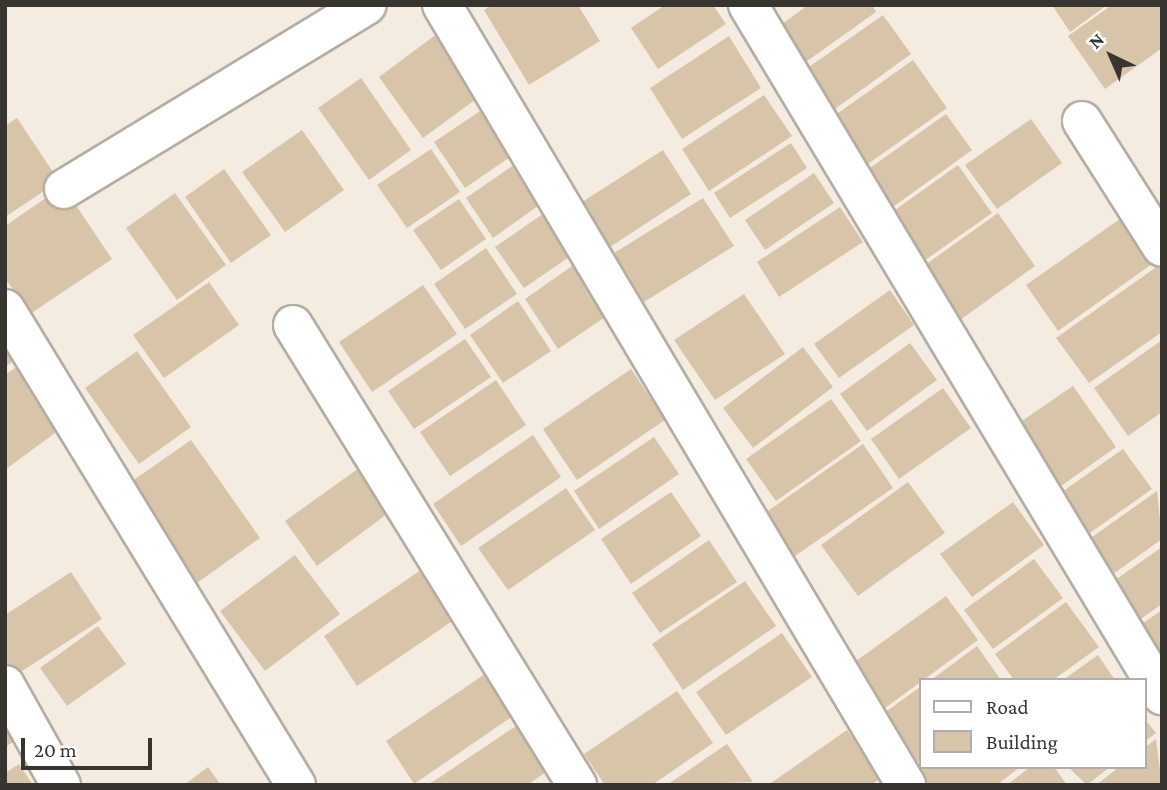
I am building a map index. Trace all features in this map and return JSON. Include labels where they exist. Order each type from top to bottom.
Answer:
[{"type":"street","points":[[64,189],[367,5]]},
{"type":"street","points":[[442,5],[906,785]]},
{"type":"street","points":[[748,5],[1162,695]]},
{"type":"street","points":[[1083,121],[1162,247]]},
{"type":"street","points":[[5,309],[296,785]]},
{"type":"street","points":[[293,325],[577,785]]},
{"type":"street","points":[[5,685],[61,785]]},
{"type":"building","points":[[492,5],[578,5],[600,41],[529,85],[484,10]]},
{"type":"building","points":[[665,5],[713,5],[726,24],[658,69],[631,28]]},
{"type":"building","points":[[808,5],[872,5],[876,12],[803,64],[778,27]]},
{"type":"building","points":[[1052,5],[1107,5],[1070,32]]},
{"type":"building","points":[[1112,5],[1162,5],[1162,48],[1105,89],[1068,36]]},
{"type":"building","points":[[883,15],[911,54],[828,114],[799,74]]},
{"type":"building","points":[[438,33],[483,94],[423,138],[379,77]]},
{"type":"building","points":[[729,36],[761,88],[682,139],[650,88]]},
{"type":"building","points":[[913,60],[947,108],[865,166],[831,118]]},
{"type":"building","points":[[361,78],[411,150],[369,180],[318,108]]},
{"type":"building","points":[[764,95],[792,136],[709,191],[682,149]]},
{"type":"building","points":[[492,103],[523,148],[465,188],[434,142]]},
{"type":"building","points":[[946,114],[972,150],[879,217],[853,180]]},
{"type":"building","points":[[17,118],[59,181],[5,217],[5,126]]},
{"type":"building","points":[[1031,119],[1062,163],[997,209],[965,165]]},
{"type":"building","points":[[302,130],[344,190],[285,232],[242,172]]},
{"type":"building","points":[[791,143],[807,168],[730,218],[714,193]]},
{"type":"building","points":[[431,149],[460,192],[407,228],[377,185]]},
{"type":"building","points":[[663,150],[691,194],[607,249],[579,204]]},
{"type":"building","points":[[518,162],[545,201],[493,238],[466,198]]},
{"type":"building","points":[[958,165],[992,213],[911,270],[877,223]]},
{"type":"building","points":[[224,169],[271,235],[231,263],[185,197]]},
{"type":"building","points":[[814,173],[834,203],[765,250],[745,220]]},
{"type":"building","points":[[63,186],[112,259],[30,314],[5,278],[5,226]]},
{"type":"building","points":[[175,193],[226,265],[177,300],[126,228]]},
{"type":"building","points":[[703,198],[734,246],[644,302],[614,253]]},
{"type":"building","points":[[459,199],[486,239],[441,270],[413,230]]},
{"type":"building","points":[[840,207],[863,242],[779,297],[757,262]]},
{"type":"building","points":[[550,209],[578,251],[524,288],[495,247]]},
{"type":"building","points":[[998,213],[1035,266],[949,328],[911,275]]},
{"type":"building","points":[[1127,214],[1159,259],[1058,331],[1026,285]]},
{"type":"building","points":[[486,248],[517,294],[465,329],[434,284]]},
{"type":"building","points":[[585,257],[620,307],[558,349],[525,299]]},
{"type":"building","points":[[1162,263],[1162,332],[1089,383],[1056,338]]},
{"type":"building","points":[[209,282],[239,325],[164,378],[133,335]]},
{"type":"building","points":[[423,285],[457,334],[372,392],[339,342]]},
{"type":"building","points":[[890,290],[914,325],[839,378],[814,344]]},
{"type":"building","points":[[744,294],[785,354],[715,400],[674,340]]},
{"type":"building","points":[[518,301],[551,351],[503,383],[470,335]]},
{"type":"building","points":[[5,332],[22,355],[5,367]]},
{"type":"building","points":[[465,339],[491,377],[414,429],[388,391]]},
{"type":"building","points":[[1162,340],[1162,412],[1128,436],[1094,388]]},
{"type":"building","points":[[910,343],[937,380],[867,431],[840,394]]},
{"type":"building","points":[[803,347],[833,387],[753,448],[723,408]]},
{"type":"building","points":[[137,351],[191,427],[139,464],[85,388]]},
{"type":"building","points":[[22,363],[67,424],[5,470],[5,375]]},
{"type":"building","points":[[631,369],[665,420],[577,480],[543,429]]},
{"type":"building","points":[[496,380],[526,425],[450,476],[420,432]]},
{"type":"building","points":[[1073,386],[1116,447],[1044,498],[1000,436]]},
{"type":"building","points":[[943,388],[971,428],[899,479],[871,439]]},
{"type":"building","points":[[831,399],[861,441],[776,501],[746,459]]},
{"type":"building","points":[[533,435],[561,477],[461,546],[433,504]]},
{"type":"building","points":[[654,437],[679,474],[599,529],[574,491]]},
{"type":"building","points":[[191,440],[260,538],[197,583],[128,484]]},
{"type":"building","points":[[863,444],[893,488],[795,556],[765,513]]},
{"type":"building","points":[[1123,449],[1152,489],[1070,547],[1042,506]]},
{"type":"building","points":[[359,468],[391,511],[317,566],[285,521]]},
{"type":"building","points":[[908,482],[945,533],[858,596],[821,545]]},
{"type":"building","points":[[566,488],[595,530],[508,590],[478,548]]},
{"type":"building","points":[[1157,491],[1162,539],[1095,587],[1071,552]]},
{"type":"building","points":[[671,492],[701,536],[631,584],[601,539]]},
{"type":"building","points":[[1013,502],[1044,545],[972,597],[940,554]]},
{"type":"building","points":[[709,540],[737,582],[660,633],[632,593]]},
{"type":"building","points":[[1162,547],[1162,604],[1125,630],[1098,592]]},
{"type":"building","points":[[295,555],[340,614],[265,671],[220,611]]},
{"type":"building","points":[[443,555],[476,605],[357,686],[324,636]]},
{"type":"building","points":[[1034,559],[1063,598],[993,649],[964,610]]},
{"type":"building","points":[[71,572],[102,619],[13,677],[5,664],[5,615]]},
{"type":"building","points":[[745,581],[776,626],[683,690],[652,644]]},
{"type":"building","points":[[946,596],[978,640],[926,678],[918,678],[918,684],[885,708],[852,664]]},
{"type":"building","points":[[1066,602],[1099,647],[1056,678],[1013,678],[995,654]]},
{"type":"building","points":[[1162,610],[1162,680],[1129,633]]},
{"type":"building","points":[[98,626],[126,664],[67,706],[40,668]]},
{"type":"building","points":[[782,633],[812,677],[726,735],[696,692]]},
{"type":"building","points":[[977,646],[1000,678],[934,678]]},
{"type":"building","points":[[1098,655],[1114,678],[1066,678]]},
{"type":"building","points":[[488,672],[516,714],[414,784],[386,741]]},
{"type":"building","points":[[918,688],[918,762],[915,764],[880,716]]},
{"type":"building","points":[[677,691],[713,743],[652,785],[605,785],[584,754]]},
{"type":"building","points":[[5,720],[18,739],[5,747]]},
{"type":"building","points":[[1146,720],[1156,733],[1146,740]]},
{"type":"building","points":[[519,724],[549,770],[527,785],[428,785]]},
{"type":"building","points":[[847,730],[881,778],[871,785],[768,785]]},
{"type":"building","points":[[1156,739],[1162,785],[1096,785],[1116,769],[1146,769],[1146,746]]},
{"type":"building","points":[[727,744],[753,782],[667,785]]},
{"type":"building","points":[[19,764],[33,785],[5,785],[5,773]]},
{"type":"building","points":[[208,767],[221,785],[184,785]]},
{"type":"building","points":[[919,769],[1017,769],[997,785],[924,785],[915,772]]},
{"type":"building","points":[[1027,769],[1055,769],[1067,785],[1007,785]]},
{"type":"building","points":[[1070,769],[1107,769],[1087,785]]}]
